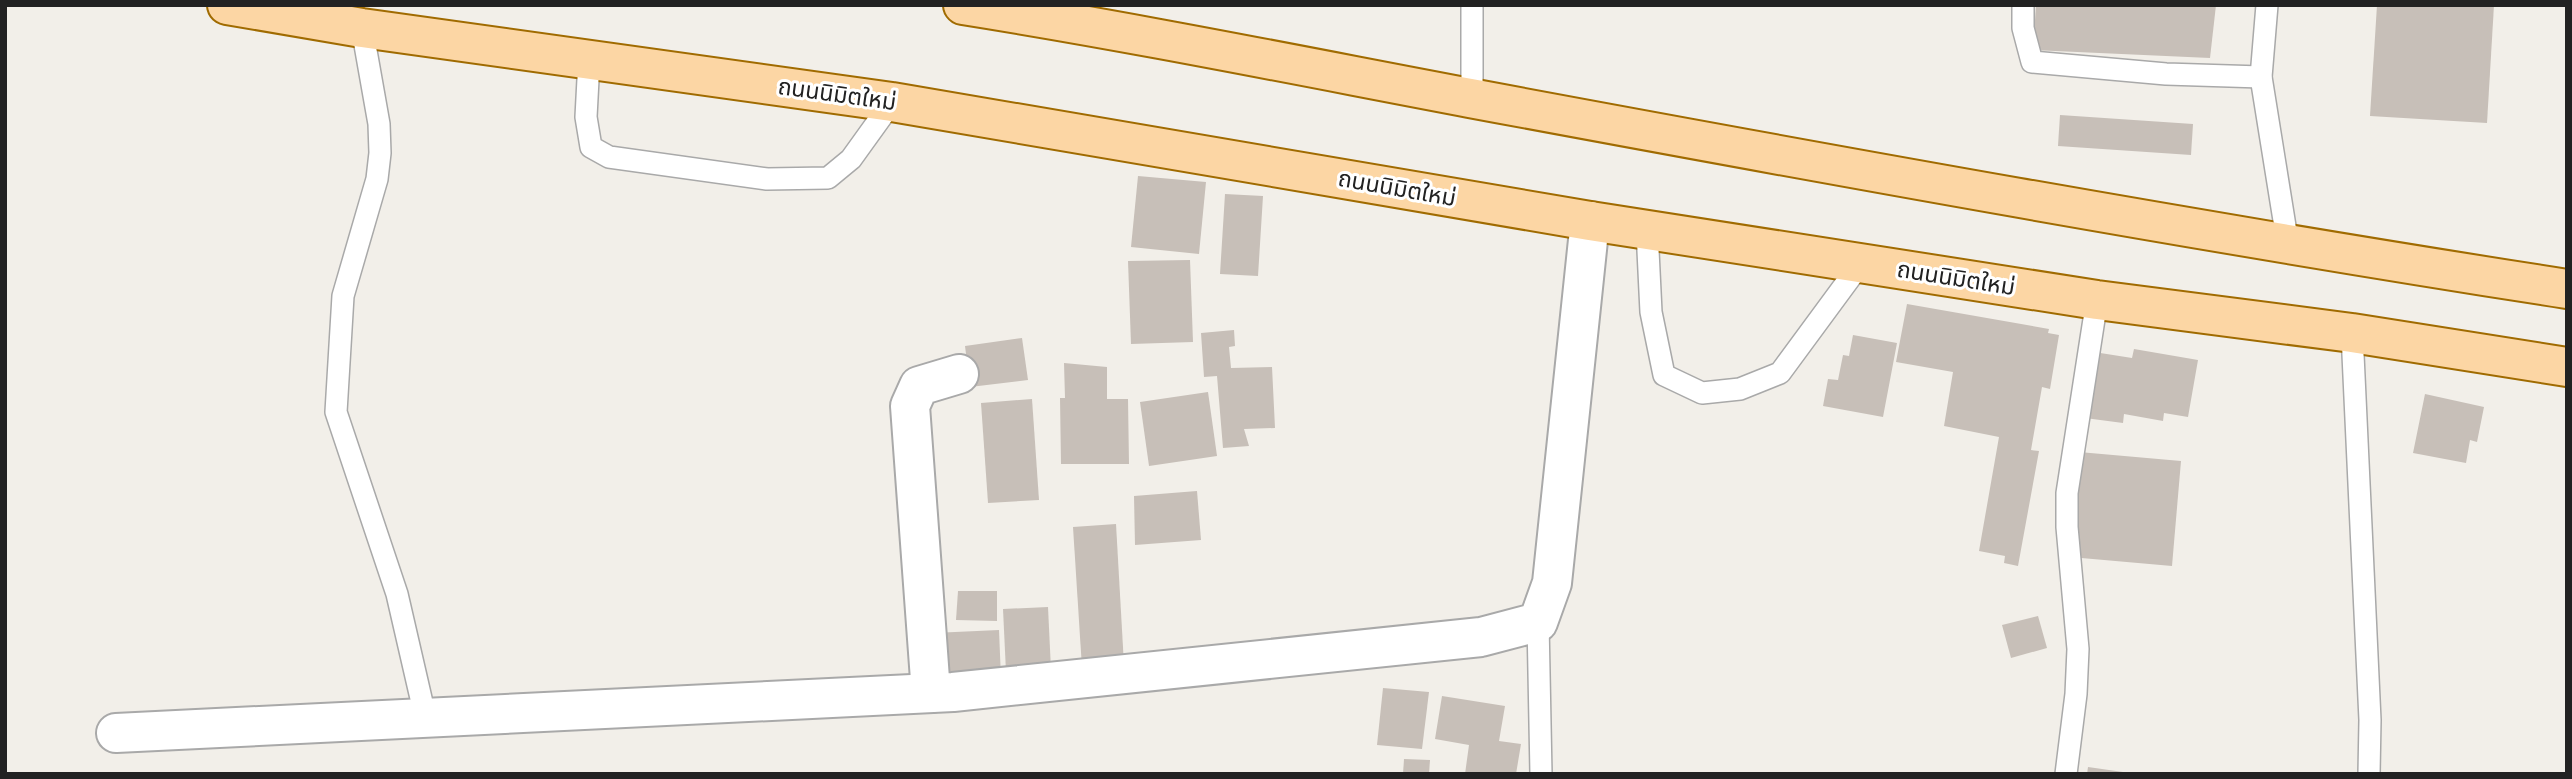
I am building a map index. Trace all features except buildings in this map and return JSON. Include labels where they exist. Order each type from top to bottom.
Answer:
[{"type":"main road","name":"ถนนนิมิตใหม่","points":[[227,5],[362,28],[892,102],[1590,221],[2097,300],[2352,333],[2567,367]]},
{"type":"main road","points":[[963,5],[1107,16],[1472,98],[2288,245],[2567,289]]},
{"type":"street","points":[[116,733],[426,720],[931,693],[1480,637],[1538,622],[1552,583],[1590,221]]},
{"type":"street","points":[[931,693],[910,406],[919,386],[959,374]]},
{"type":"lane","points":[[1472,5],[1472,98]]},
{"type":"lane","points":[[2023,5],[2023,29],[2032,62],[2166,74],[2261,77]]},
{"type":"lane","points":[[2267,5],[2261,77],[2288,245]]},
{"type":"lane","points":[[362,28],[379,124],[380,153],[377,179],[343,296],[335,412],[397,594],[426,720]]},
{"type":"lane","points":[[589,60],[586,117],[591,147],[609,157],[754,177],[828,178],[851,159],[892,102]]},
{"type":"lane","points":[[1647,230],[1651,312],[1664,374],[1702,393],[1741,389],[1780,373],[1861,263]]},
{"type":"lane","points":[[2066,774],[2076,694],[2078,649],[2067,527],[2067,492],[2097,300]]},
{"type":"lane","points":[[2352,333],[2370,720],[2369,774]]},
{"type":"lane","points":[[1538,622],[1541,774]]}]
